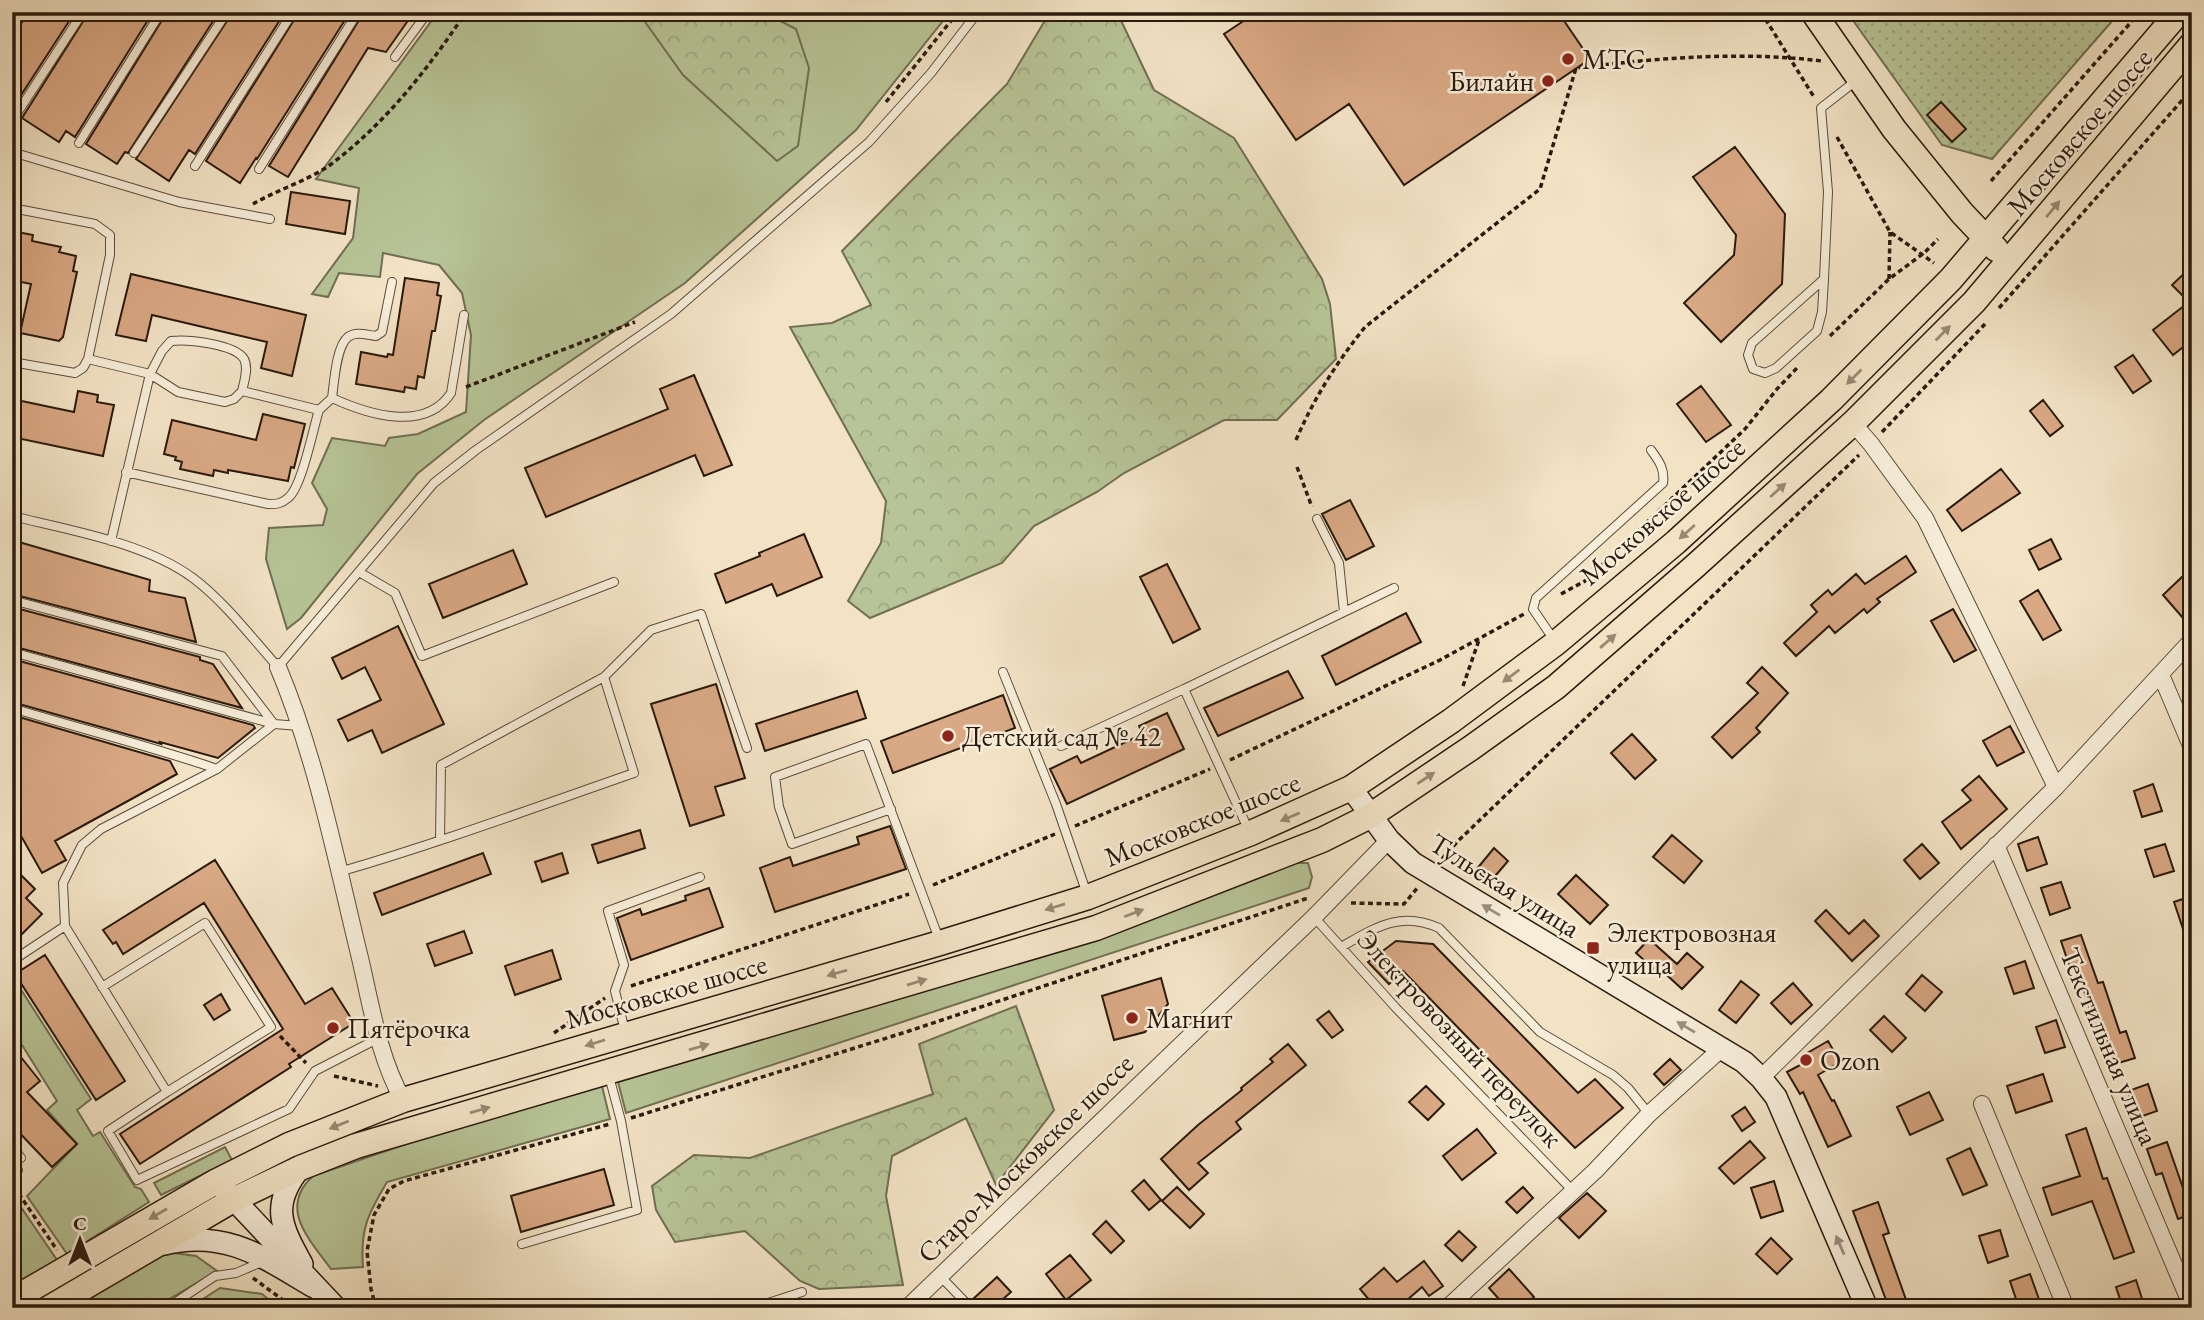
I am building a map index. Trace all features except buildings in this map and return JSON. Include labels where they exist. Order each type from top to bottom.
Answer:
[{"type":"main road","points":[[1813,12],[1894,129],[1985,239],[2009,261]]},
{"type":"main road","name":"Московское шоссе","points":[[49,1308],[150,1247],[289,1146],[402,1100],[940,943],[1088,897],[1251,834],[1351,788],[1451,721],[1556,643],[1676,542],[1832,400],[1951,279],[2179,12]]},
{"type":"main road","name":"Московское шоссе","points":[[12,1300],[225,1191],[300,1168],[356,1146],[1096,928],[1322,840],[1370,816],[1556,687],[1853,423],[1974,302],[2192,44]]},
{"type":"main road","name":"Тульская улица","points":[[1351,788],[1388,840],[1413,863],[1744,1062],[1761,1078],[1776,1097],[1867,1308]]},
{"type":"main road","points":[[300,1168],[286,1185],[282,1200],[282,1219],[290,1242],[314,1287]]},
{"type":"main road","points":[[225,1191],[336,1308]]},
{"type":"main road","points":[[150,1247],[181,1240],[202,1239],[232,1243],[314,1287]]},
{"type":"street","points":[[1853,423],[1925,518],[2056,787]]},
{"type":"street","points":[[1761,1078],[2056,787],[2192,640]]},
{"type":"street","points":[[278,667],[311,760],[379,1038],[402,1100]]},
{"type":"street","points":[[2161,675],[2192,748]]},
{"type":"street","name":"Старо-Московское шоссе","points":[[907,1308],[1314,916],[1388,840]]},
{"type":"street","name":"Текстильная улица","points":[[1996,845],[2192,1307]]},
{"type":"street","points":[[1447,1308],[1721,1048]]},
{"type":"street","points":[[1982,1104],[2066,1308]]},
{"type":"lane","points":[[12,121],[83,12]]},
{"type":"lane","points":[[79,143],[160,12]]},
{"type":"lane","points":[[134,153],[227,12]]},
{"type":"lane","points":[[195,166],[293,12]]},
{"type":"lane","points":[[259,169],[358,12]]},
{"type":"lane","points":[[395,57],[428,12]]},
{"type":"lane","points":[[12,516],[111,541],[151,555],[192,577],[226,607],[278,667],[434,483],[476,450],[671,314],[869,142],[930,73],[978,12]]},
{"type":"lane","points":[[1824,279],[1752,343],[1748,355],[1753,369],[1765,373],[1776,368],[1817,331],[1822,312],[1824,279],[1828,192],[1821,108],[1859,78]]},
{"type":"lane","points":[[12,152],[179,202],[270,219]]},
{"type":"lane","points":[[12,208],[95,224],[110,235],[110,256],[88,359],[83,368],[75,373],[12,362]]},
{"type":"lane","points":[[126,472],[268,504],[280,504],[291,496],[301,473],[319,410],[332,398],[340,346],[347,337],[357,333],[376,336],[382,332],[392,282]]},
{"type":"lane","points":[[332,398],[362,411],[417,417],[445,402],[450,393],[464,315]]},
{"type":"lane","points":[[88,359],[150,374],[178,392],[225,402],[234,399],[242,391],[247,367],[243,358],[234,350],[186,339],[171,341],[162,351],[150,374],[111,541]]},
{"type":"lane","points":[[242,391],[319,410]]},
{"type":"lane","points":[[1556,643],[1534,609],[1536,598],[1663,483],[1662,465],[1651,450]]},
{"type":"lane","points":[[1317,519],[1339,563],[1344,612]]},
{"type":"lane","points":[[359,572],[395,593],[422,656],[614,582]]},
{"type":"lane","points":[[1061,746],[1394,588]]},
{"type":"lane","points":[[12,600],[222,656],[274,724]]},
{"type":"lane","points":[[440,840],[441,765],[604,677],[651,630],[701,614],[747,748]]},
{"type":"lane","points":[[12,652],[274,724],[300,726]]},
{"type":"lane","points":[[1003,671],[1056,804],[1088,897]]},
{"type":"lane","points":[[339,872],[634,773],[604,677]]},
{"type":"lane","points":[[1184,689],[1251,834]]},
{"type":"lane","points":[[12,708],[92,733],[164,750],[218,769]]},
{"type":"lane","points":[[167,1091],[65,926],[63,883],[82,845],[101,829],[218,769],[274,724]]},
{"type":"lane","points":[[891,809],[792,844],[779,807],[775,777],[866,744],[891,809],[940,943]]},
{"type":"lane","points":[[626,1033],[615,991],[624,965],[608,911],[700,877]]},
{"type":"lane","name":"Электровозный переулок","points":[[1314,916],[1396,1008],[1573,1191]]},
{"type":"lane","points":[[1341,947],[1371,930],[1398,920],[1417,920],[1439,928],[1540,1032],[1613,1075],[1628,1088],[1649,1114]]},
{"type":"lane","points":[[102,987],[205,923],[271,1027],[108,1131],[137,1180],[289,1109],[315,1071],[379,1038]]},
{"type":"lane","points":[[12,961],[65,926]]},
{"type":"lane","points":[[522,1244],[637,1210],[621,1121],[608,1073]]},
{"type":"lane","points":[[12,1146],[21,1158]]},
{"type":"lane","points":[[167,1308],[215,1276],[243,1270],[267,1260]]},
{"type":"lane","points":[[941,1277],[971,1308]]},
{"type":"lane","points":[[753,1308],[802,1292]]},
{"type":"path","points":[[243,214],[252,204],[328,166],[390,111],[439,53],[466,12]]},
{"type":"path","points":[[883,105],[958,12]]},
{"type":"path","points":[[1762,12],[1812,93]]},
{"type":"path","points":[[1991,181],[2140,12]]},
{"type":"path","points":[[1296,440],[1312,403],[1344,352],[1365,327],[1540,189],[1576,68],[1656,58],[1788,57],[1822,61]]},
{"type":"path","points":[[1821,108],[1890,232],[1924,253],[1934,263]]},
{"type":"path","points":[[1889,279],[1890,232]]},
{"type":"path","points":[[1823,343],[1889,279],[1938,239]]},
{"type":"path","points":[[450,393],[645,318],[624,334]]},
{"type":"path","points":[[549,1037],[615,991],[920,890],[1219,766],[1440,660],[1585,581],[1745,429],[1804,361]]},
{"type":"path","points":[[1297,467],[1317,519]]},
{"type":"path","points":[[1451,721],[1480,638]]},
{"type":"path","points":[[376,1308],[367,1251],[374,1215],[388,1189],[404,1181],[621,1121],[909,1031]]},
{"type":"path","points":[[21,1158],[19,1194],[51,1241]]},
{"type":"path","points":[[243,1270],[294,1308]]},
{"type":"green space","points":[[438,12],[950,12],[856,130],[685,283],[484,420],[417,474],[301,618],[287,629],[266,559],[269,528],[323,525],[327,509],[312,483],[332,438],[385,446],[389,438],[418,434],[466,412],[471,335],[462,293],[439,265],[383,253],[380,277],[339,273],[328,297],[312,294],[353,238],[359,188],[316,179]]},
{"type":"green space","points":[[638,12],[763,12],[796,29],[809,68],[798,146],[777,161],[683,75]]},
{"type":"green space","points":[[1050,12],[1117,12],[1154,90],[1234,138],[1322,279],[1330,304],[1336,359],[1277,420],[1224,420],[1124,473],[1097,492],[1034,526],[1002,563],[870,618],[848,601],[881,543],[886,501],[790,327],[832,323],[871,305],[842,251],[1007,84]]},
{"type":"green space","points":[[1847,12],[2120,12],[1992,159],[1942,145]]},
{"type":"green space","points":[[1294,863],[1308,863],[1312,877],[1309,888],[626,1113],[618,1082],[1120,928]]},
{"type":"green space","points":[[13,977],[91,1099],[77,1110],[93,1136],[100,1132],[135,1187],[141,1189],[149,1202],[67,1254],[27,1196],[77,1144],[47,1110],[57,1101],[12,1029]]},
{"type":"green space","points":[[1016,1006],[1054,1110],[996,1185],[966,1118],[892,1156],[886,1196],[903,1285],[819,1289],[800,1281],[745,1231],[675,1242],[656,1210],[652,1186],[694,1155],[750,1158],[933,1094],[919,1044]]},
{"type":"green space","points":[[602,1086],[610,1119],[387,1182],[375,1203],[364,1232],[363,1267],[331,1269],[306,1235],[298,1212],[298,1200],[303,1188],[313,1176],[415,1141]]},
{"type":"green space","points":[[225,1147],[232,1160],[161,1195],[154,1183]]},
{"type":"green space","points":[[12,1194],[57,1260],[12,1286]]},
{"type":"green space","points":[[174,1253],[196,1256],[217,1271],[154,1308],[73,1308],[157,1257]]},
{"type":"green space","points":[[220,1288],[262,1294],[279,1308],[189,1308]]},
{"type":"place","name":"МТС","points":[[1568,59]]},
{"type":"place","name":"Билайн","points":[[1548,81]]},
{"type":"place","name":"Детский сад № 42","points":[[948,736]]},
{"type":"place","name":"Электровозная улица","points":[[1593,948]]},
{"type":"place","name":"Магнит","points":[[1132,1018]]},
{"type":"place","name":"Пятёрочка","points":[[333,1028]]},
{"type":"place","name":"Ozon","points":[[1806,1060]]}]
